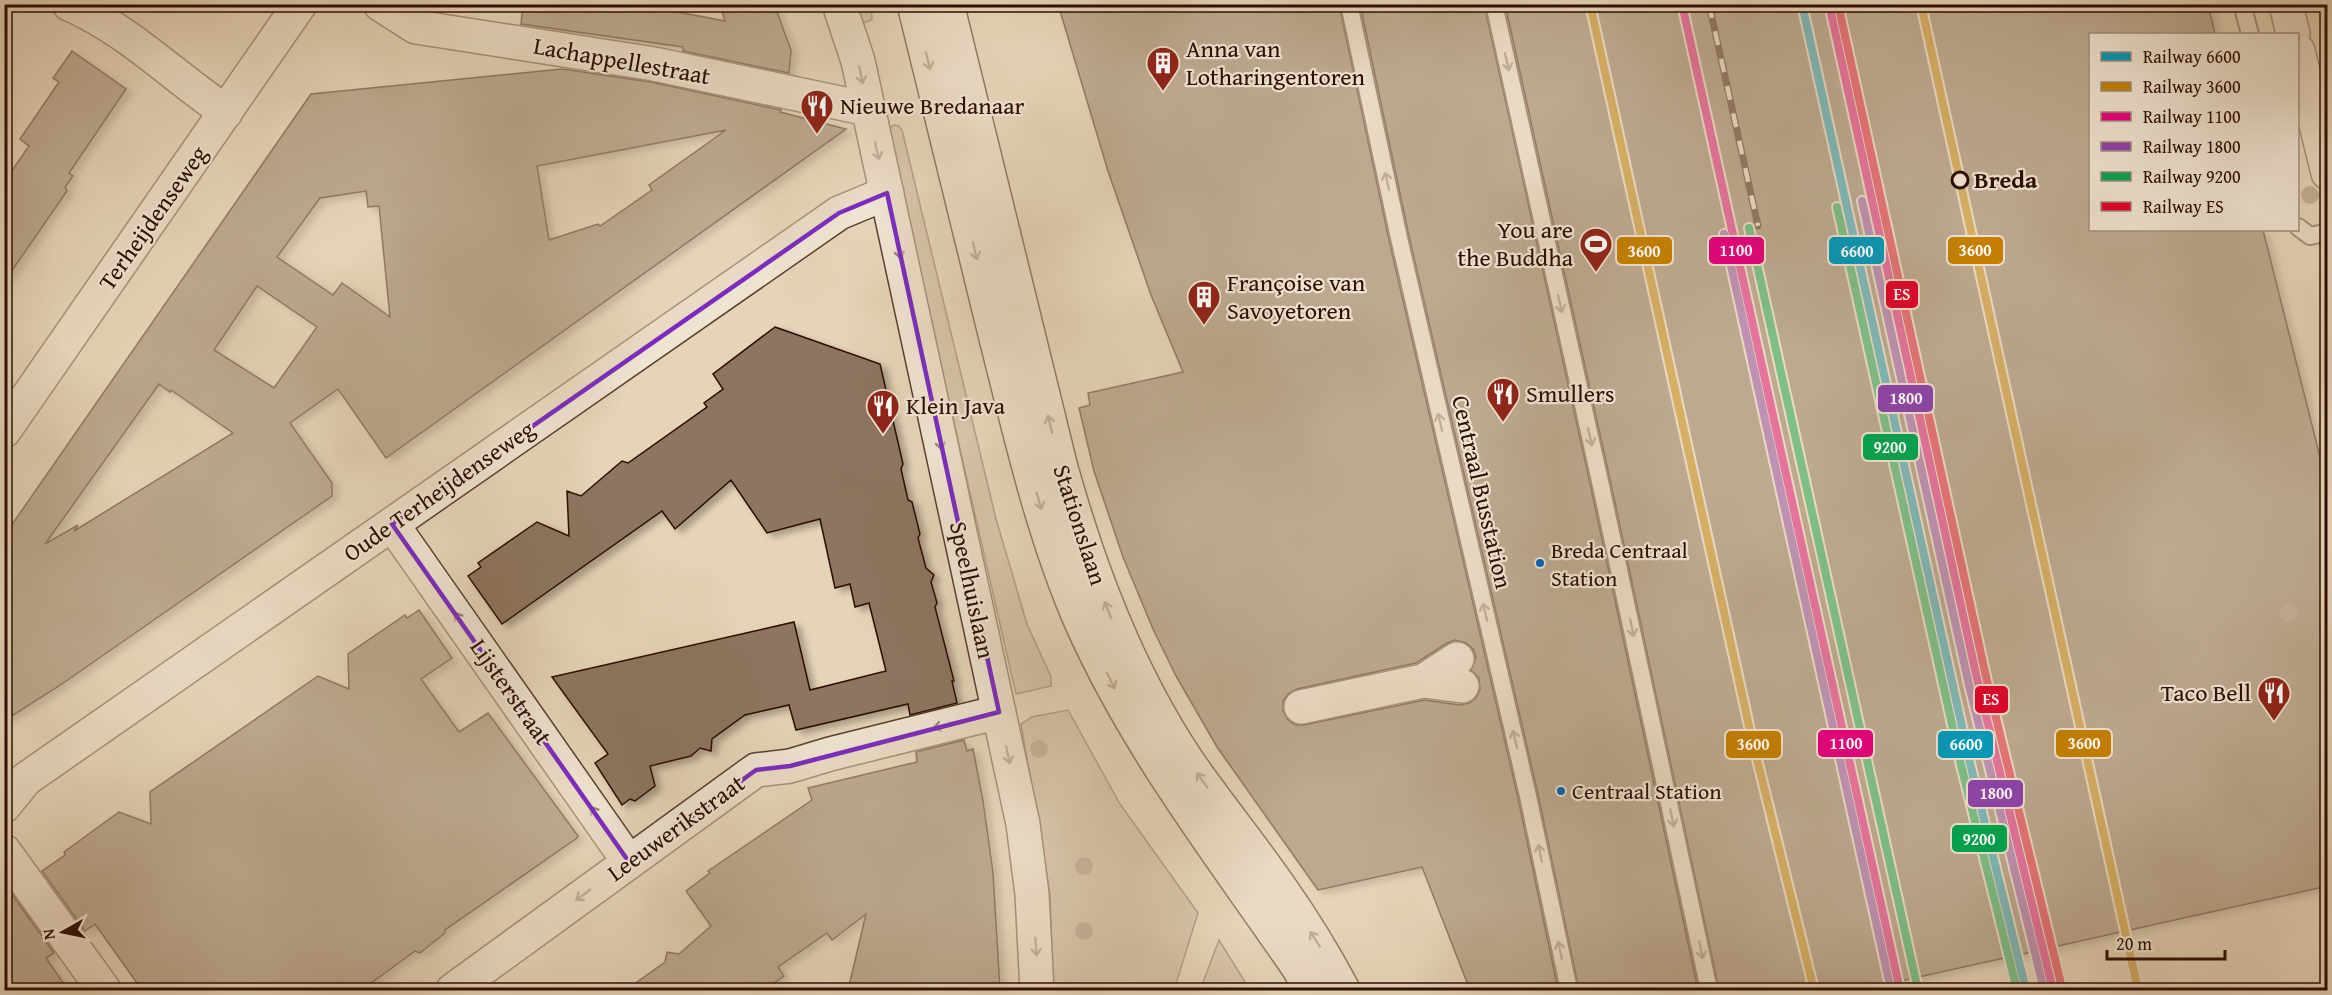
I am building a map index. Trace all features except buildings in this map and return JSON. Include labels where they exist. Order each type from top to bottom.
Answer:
[{"type":"street","points":[[69,4],[96,16],[121,33],[191,88],[226,112]]},
{"type":"street","name":"Terheijdenseweg","points":[[4,431],[300,4]]},
{"type":"street","name":"Lachappellestraat","points":[[380,4],[416,27],[654,64],[868,109]]},
{"type":"street","name":"Speelhuislaan","points":[[839,4],[858,61],[1023,824],[1032,894],[1036,990]]},
{"type":"street","name":"Stationslaan","points":[[914,4],[1034,484],[1064,578],[1082,624],[1135,728],[1166,778],[1292,958],[1311,990]]},
{"type":"street","name":"Stationslaan","points":[[947,4],[1061,468],[1075,517],[1110,615],[1132,665],[1182,752],[1280,886],[1320,948],[1343,990]]},
{"type":"street","points":[[2286,4],[2293,33]]},
{"type":"street","points":[[2299,55],[2328,173]]},
{"type":"street","name":"Oude Terheijdenseweg","points":[[4,806],[26,779],[839,213],[886,193]]},
{"type":"street","name":"Lijsterstraat","points":[[392,524],[629,862]]},
{"type":"street","points":[[1301,707],[1460,672]]},
{"type":"street","name":"Leeuwerikstraat","points":[[453,990],[756,770],[790,766],[999,712]]},
{"type":"street","points":[[5,852],[104,990]]},
{"type":"lane","name":"Centraal Busstation","points":[[1349,4],[1463,524],[1510,715],[1569,990]]},
{"type":"lane","points":[[1494,4],[1604,498],[1709,990]]},
{"type":"lane","points":[[2242,4],[2250,33]]},
{"type":"lane","points":[[2299,228],[2310,236],[2328,232]]},
{"type":"highlighted area","points":[[887,193],[999,712],[790,766],[756,770],[629,862],[392,524],[839,213]]},
{"type":"shaded area","points":[[854,5],[871,5],[872,19],[862,22]]},
{"type":"shaded area","points":[[894,125],[899,126],[902,130],[996,519],[1027,624],[1051,677],[1051,686],[1016,694],[888,133]]},
{"type":"shaded area","points":[[1068,710],[1120,804],[1198,913],[1174,990],[1053,990],[1050,894],[1021,724],[1032,717]]},
{"type":"shaded area","points":[[1219,940],[1250,990],[1200,990]]},
{"type":"railway","points":[[1709,4],[1758,226]]},
{"type":"rail line","name":"3600","points":[[1590,4],[1751,735],[1814,990]]},
{"type":"rail line","name":"1100","points":[[1682,4],[1900,990]]},
{"type":"rail line","name":"6600","points":[[1802,4],[1970,763],[2026,990]]},
{"type":"rail line","name":"1100","points":[[1829,4],[1978,683],[2053,990]]},
{"type":"rail line","name":"ES","points":[[1838,4],[1987,681],[2062,988]]},
{"type":"rail line","name":"3600","points":[[1921,4],[2138,990]]},
{"type":"rail line","name":"1800","points":[[1862,201],[1969,685],[2044,990]]},
{"type":"rail line","name":"9200","points":[[1837,207],[1961,765],[2017,990]]},
{"type":"rail line","name":"9200","points":[[1749,228],[1918,990]]},
{"type":"rail line","name":"1800","points":[[1724,234],[1891,990]]},
{"type":"place","name":"Anna van Lotharingentoren","points":[[1163,92]]},
{"type":"place","name":"Nieuwe Bredanaar","points":[[817,135]]},
{"type":"place","name":"Breda","points":[[1960,180]]},
{"type":"place","name":"You are the Buddha","points":[[1596,273]]},
{"type":"place","name":"Françoise van Savoyetoren","points":[[1204,326]]},
{"type":"place","name":"Smullers","points":[[1503,423]]},
{"type":"place","name":"Klein Java","points":[[883,435]]},
{"type":"place","name":"Breda Centraal Station","points":[[1540,563]]},
{"type":"place","name":"Taco Bell","points":[[2274,722]]},
{"type":"place","name":"Centraal Station","points":[[1561,791]]}]
